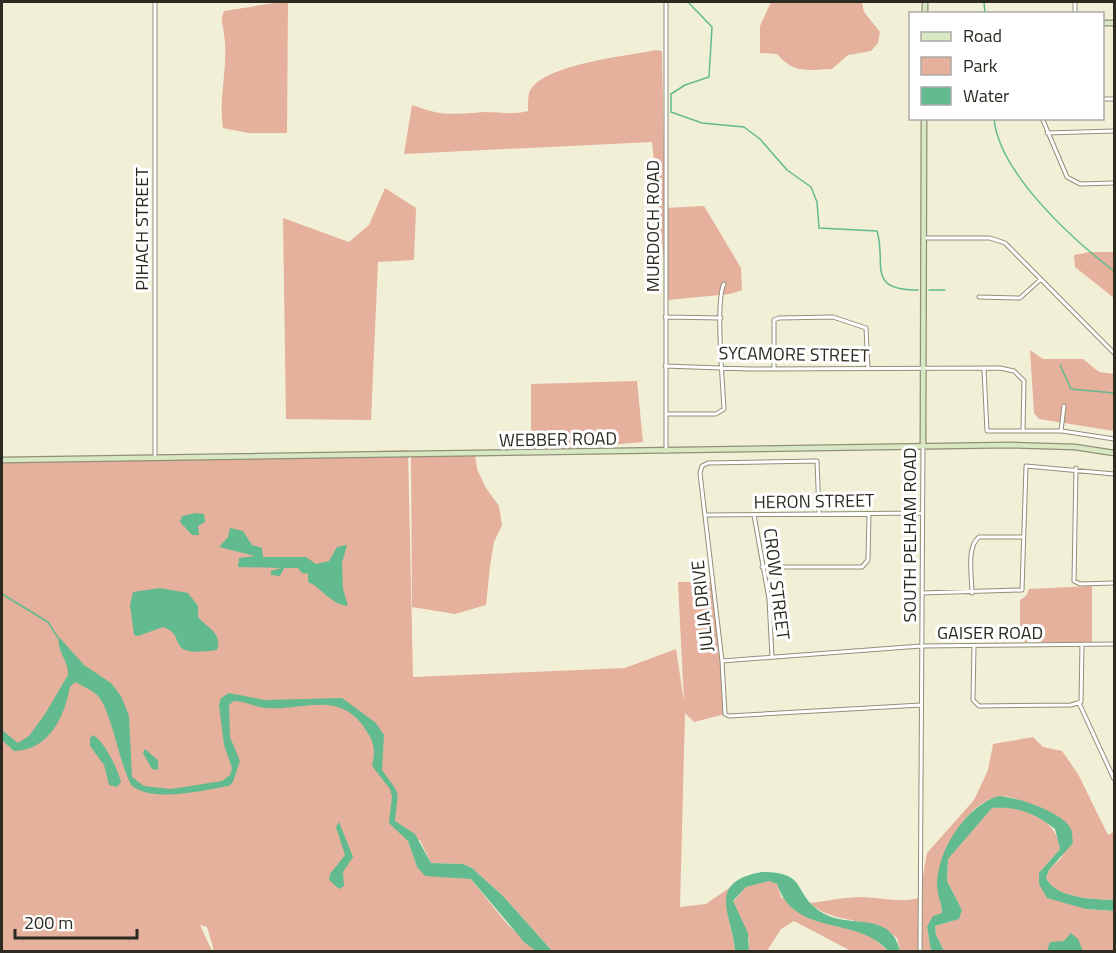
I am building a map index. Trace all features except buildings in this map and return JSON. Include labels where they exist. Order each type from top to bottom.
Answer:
[{"type":"main road","name":"SOUTH PELHAM ROAD","points":[[923,446],[924,120]]},
{"type":"main road","name":"WEBBER ROAD","points":[[2,460],[1050,445],[1114,453]]},
{"type":"street","name":"PIHACH STREET","points":[[155,2],[155,457]]},
{"type":"street","name":"MURDOCH ROAD","points":[[666,2],[666,451]]},
{"type":"street","points":[[1043,120],[1067,177],[1080,184],[1114,183]]},
{"type":"street","points":[[1047,133],[1114,131]]},
{"type":"street","points":[[924,238],[998,239],[1005,243],[1114,353]]},
{"type":"street","points":[[979,297],[1020,298],[1041,279]]},
{"type":"street","points":[[666,414],[721,412],[724,409],[721,289],[724,284]]},
{"type":"street","points":[[665,317],[721,318]]},
{"type":"street","points":[[774,369],[774,320],[833,317],[866,328],[868,368]]},
{"type":"street","name":"SYCAMORE STREET","points":[[665,366],[774,369],[1000,368],[1014,371],[1023,381],[1023,431]]},
{"type":"street","points":[[984,370],[987,431],[1061,431],[1114,439]]},
{"type":"street","points":[[1061,431],[1064,406]]},
{"type":"street","name":"SOUTH PELHAM ROAD","points":[[920,951],[923,446]]},
{"type":"street","name":"JULIA DRIVE","points":[[819,513],[817,461],[708,463],[702,466],[700,473],[722,661],[725,714],[729,716],[921,705]]},
{"type":"street","points":[[922,593],[1022,590],[1025,467],[1076,468],[1114,474]]},
{"type":"street","points":[[1076,468],[1074,580],[1080,584],[1114,583]]},
{"type":"street","points":[[762,567],[861,567],[868,560],[869,513]]},
{"type":"street","name":"HERON STREET","points":[[706,515],[922,513]]},
{"type":"street","name":"CROW STREET","points":[[754,515],[769,599],[772,657]]},
{"type":"street","points":[[972,592],[972,548],[976,539],[1023,537]]},
{"type":"street","name":"GAISER ROAD","points":[[722,661],[921,646],[1114,644]]},
{"type":"street","points":[[974,646],[975,704],[1071,705],[1079,703],[1082,698],[1083,645]]},
{"type":"street","points":[[1079,703],[1114,778]]},
{"type":"green space","points":[[288,2],[287,133],[248,133],[223,128],[225,46],[222,20],[224,11]]},
{"type":"green space","points":[[771,2],[862,2],[864,12],[880,32],[878,43],[871,51],[848,55],[832,69],[796,68],[777,54],[760,53],[760,26]]},
{"type":"green space","points":[[2,17],[3,17],[2,148]]},
{"type":"green space","points":[[656,50],[662,51],[665,208],[704,206],[741,268],[742,290],[730,294],[668,300],[652,142],[404,154],[412,105],[449,114],[528,111],[529,93],[537,83],[550,75],[587,63]]},
{"type":"green space","points":[[385,188],[416,208],[414,260],[378,262],[371,420],[286,419],[283,218],[349,242],[369,225]]},
{"type":"green space","points":[[1114,252],[1114,298],[1075,267],[1074,255]]},
{"type":"green space","points":[[1030,350],[1043,359],[1083,359],[1099,372],[1114,374],[1114,431],[1039,419],[1034,413]]},
{"type":"green space","points":[[637,381],[643,442],[531,452],[531,384]]},
{"type":"green space","points":[[408,450],[413,677],[625,668],[676,649],[684,702],[678,582],[713,582],[725,714],[694,722],[685,713],[680,907],[706,904],[732,886],[727,910],[735,951],[552,951],[503,896],[472,868],[463,864],[431,863],[420,840],[408,841],[417,867],[471,879],[507,924],[536,951],[214,951],[207,927],[200,925],[212,951],[2,951],[2,461]]},
{"type":"green space","points":[[475,454],[477,469],[486,488],[499,506],[502,525],[494,542],[486,605],[455,614],[412,607],[411,455]]},
{"type":"green space","points":[[1092,586],[1092,642],[1020,642],[1020,600],[1026,596],[1029,589]]},
{"type":"green space","points":[[1033,737],[1043,747],[1062,751],[1078,774],[1108,835],[1114,832],[1114,900],[1067,894],[1051,885],[1046,878],[1049,870],[1062,857],[1071,829],[1016,799],[996,797],[983,803],[972,812],[953,836],[946,851],[938,877],[942,913],[927,927],[931,951],[900,951],[897,938],[887,931],[877,926],[823,912],[810,903],[856,897],[898,900],[919,898],[927,853],[974,800],[988,770],[993,744]]},
{"type":"green space","points":[[1013,807],[1044,821],[1050,826],[1058,840],[1060,849],[1039,873],[1039,884],[1086,909],[1114,911],[1114,951],[944,951],[936,935],[935,926],[953,921],[962,910],[947,881],[948,859],[991,808]]},
{"type":"green space","points":[[769,880],[777,884],[781,897],[871,936],[888,951],[851,951],[794,921],[781,929],[767,951],[749,951],[749,939],[733,902],[746,887]]},
{"type":"water","points":[[204,514],[205,522],[198,526],[199,535],[192,535],[180,522],[182,516]]},
{"type":"water","points":[[230,528],[243,531],[252,545],[262,548],[263,557],[306,557],[316,564],[329,561],[337,547],[347,545],[342,563],[343,589],[348,606],[331,599],[308,582],[308,574],[302,573],[298,568],[284,568],[280,576],[271,575],[271,571],[281,568],[238,567],[239,558],[255,556],[219,547],[228,537]]},
{"type":"water","points":[[160,588],[188,593],[198,606],[198,617],[216,635],[217,650],[200,652],[183,649],[171,631],[163,627],[138,636],[134,635],[130,605],[133,592]]},
{"type":"water","points":[[59,637],[84,665],[111,683],[121,696],[129,716],[132,777],[144,786],[171,789],[222,781],[230,775],[232,768],[224,745],[219,705],[221,698],[229,693],[265,700],[342,698],[376,723],[384,735],[382,770],[397,793],[395,821],[415,834],[431,863],[463,864],[472,868],[503,896],[552,951],[536,951],[524,942],[471,879],[425,876],[417,867],[408,841],[389,823],[392,796],[390,789],[372,766],[374,750],[370,737],[354,716],[343,709],[319,705],[265,708],[234,701],[229,705],[230,737],[240,761],[233,782],[229,786],[179,794],[153,794],[132,786],[127,777],[106,710],[94,692],[75,682],[70,687],[59,721],[46,738],[37,745],[14,751],[2,740],[2,730],[18,743],[29,736],[68,675],[67,665],[59,647]]},
{"type":"water","points":[[93,735],[102,743],[114,763],[121,782],[117,787],[109,785],[104,765],[90,746],[90,738]]},
{"type":"water","points":[[145,749],[158,760],[158,770],[152,769],[143,753]]},
{"type":"water","points":[[999,796],[1038,806],[1066,823],[1072,831],[1073,843],[1049,870],[1046,878],[1051,885],[1067,894],[1114,900],[1114,911],[1086,909],[1047,898],[1039,884],[1039,873],[1060,849],[1055,829],[1025,812],[1010,808],[992,808],[948,859],[947,881],[962,910],[959,919],[935,926],[936,935],[944,951],[931,951],[927,927],[933,916],[942,913],[937,885],[938,872],[948,844],[965,819],[975,809]]},
{"type":"water","points":[[339,822],[353,857],[343,872],[344,886],[339,889],[329,880],[330,874],[345,855],[336,827]]},
{"type":"water","points":[[762,872],[777,873],[794,880],[813,906],[833,918],[879,925],[888,930],[895,938],[900,951],[888,951],[875,940],[861,933],[812,919],[798,912],[786,901],[777,884],[769,881],[746,887],[733,901],[748,933],[749,951],[735,951],[727,914],[727,892],[733,884],[744,877]]},
{"type":"water","points":[[1071,933],[1078,939],[1083,951],[1047,951],[1050,942],[1064,941]]},
{"type":"waterway","points":[[688,2],[712,27],[709,77],[685,85],[671,94],[671,112],[702,123],[744,127],[760,139],[787,170],[811,187],[817,202],[819,228],[877,231],[881,273],[884,280],[901,289],[918,290]]},
{"type":"waterway","points":[[984,2],[985,12]]},
{"type":"waterway","points":[[994,120],[999,139],[1023,182],[1059,223],[1114,271]]},
{"type":"waterway","points":[[929,290],[945,290]]},
{"type":"waterway","points":[[1060,365],[1071,389],[1114,393]]},
{"type":"waterway","points":[[2,594],[48,622],[58,638]]}]
